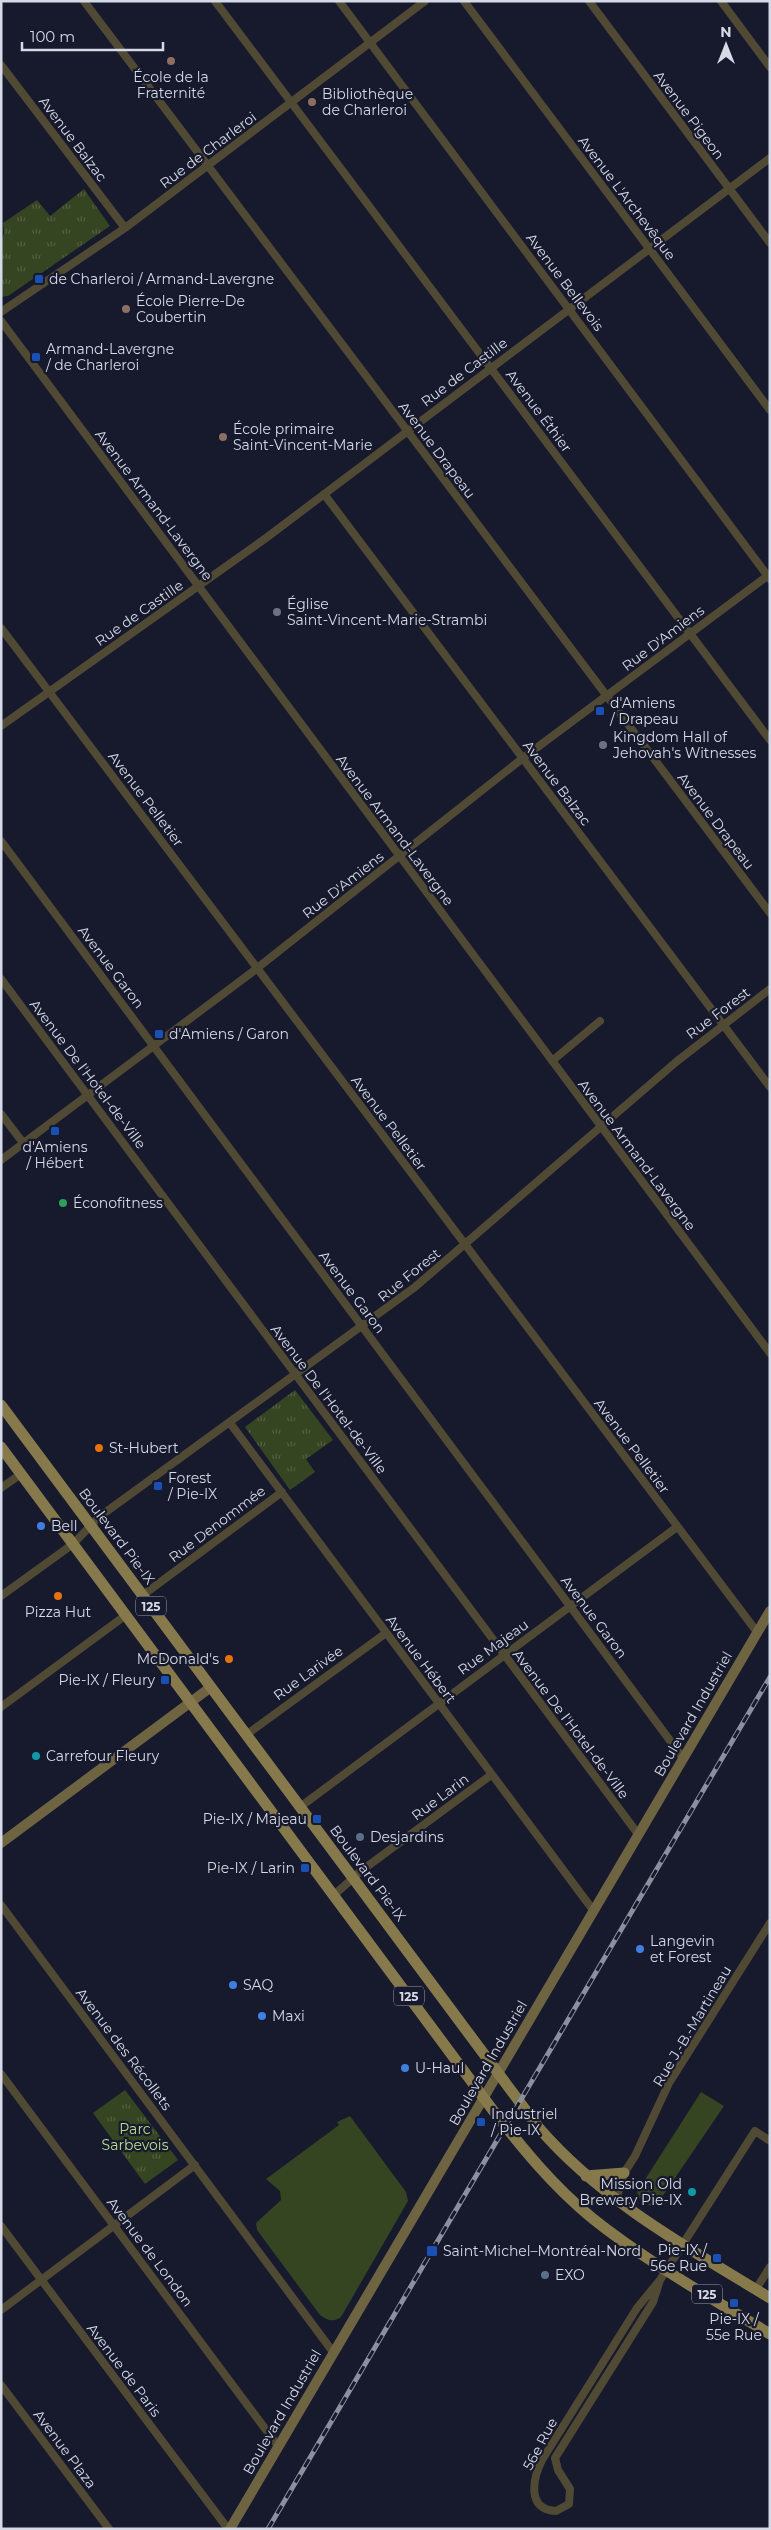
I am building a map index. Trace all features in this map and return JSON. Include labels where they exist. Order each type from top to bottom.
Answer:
[{"type":"main road","name":"Boulevard Pie-IX","points":[[1,1405],[547,2138],[586,2176],[616,2200],[683,2245],[770,2298]]},
{"type":"main road","name":"125","points":[[1,1447],[522,2147],[560,2188],[608,2230],[770,2334]]},
{"type":"main road","points":[[586,2176],[624,2173]]},
{"type":"street","name":"Avenue Drapeau","points":[[84,1],[770,913]]},
{"type":"street","name":"Avenue Éthier","points":[[215,1],[770,740]]},
{"type":"street","name":"Avenue Bellevois","points":[[339,1],[769,576]]},
{"type":"street","name":"Rue de Charleroi","points":[[1,312],[125,228],[425,1]]},
{"type":"street","name":"Avenue L'Archevêque","points":[[464,1],[770,410]]},
{"type":"street","name":"Avenue Pigeon","points":[[589,1],[770,243]]},
{"type":"street","points":[[722,1],[770,67]]},
{"type":"street","name":"Avenue Balzac","points":[[1,65],[125,228]]},
{"type":"street","name":"Rue de Castille","points":[[1,726],[199,586],[324,494],[770,158]]},
{"type":"street","name":"Avenue Armand-Lavergne","points":[[1,321],[770,1353]]},
{"type":"street","name":"Avenue Balzac","points":[[324,494],[770,1087]]},
{"type":"street","name":"Rue D'Amiens","points":[[1,1160],[155,1047],[400,857],[523,758],[769,576]]},
{"type":"street","name":"Avenue Pelletier","points":[[1,628],[757,1632]]},
{"type":"street","name":"Avenue Garon","points":[[1,841],[683,1758]]},
{"type":"street","name":"Avenue De l'Hotel-de-Ville","points":[[1,978],[638,1834]]},
{"type":"street","name":"Rue Forest","points":[[1,1596],[73,1544],[90,1524],[428,1277],[681,1058],[770,989]]},
{"type":"street","points":[[552,1061],[600,1020]]},
{"type":"street","points":[[1,1114],[24,1144]]},
{"type":"street","name":"Avenue Hébert","points":[[230,1423],[593,1910]]},
{"type":"street","points":[[1,1488],[21,1474]]},
{"type":"street","name":"Rue Denommée","points":[[143,1595],[282,1492]]},
{"type":"street","name":"Rue Majeau","points":[[300,1807],[677,1527]]},
{"type":"street","name":"Boulevard Industriel","points":[[229,2529],[770,1611]]},
{"type":"street","points":[[1,1707],[126,1615]]},
{"type":"street","name":"Rue Larivée","points":[[246,1735],[386,1633]]},
{"type":"street","points":[[1,1843],[211,1687]]},
{"type":"street","name":"Rue Larin","points":[[334,1895],[353,1878],[491,1775]]},
{"type":"street","name":"Avenue des Récollets","points":[[1,1905],[334,2352]]},
{"type":"street","name":"Rue J.-B.-Martineau","points":[[616,2200],[624,2173],[635,2156],[669,2083],[770,1923]]},
{"type":"street","name":"Avenue de London","points":[[1,2074],[278,2446]]},
{"type":"street","name":"56e Rue","points":[[660,2280],[653,2302],[555,2458],[558,2470],[570,2488],[568,2504],[556,2511],[544,2508],[537,2501],[533,2493],[534,2480],[542,2460],[640,2302],[660,2280],[755,2132],[770,2141]]},
{"type":"street","points":[[1,2310],[195,2165]]},
{"type":"street","name":"Avenue de Paris","points":[[1,2226],[229,2529]]},
{"type":"street","points":[[756,2290],[770,2267]]},
{"type":"street","name":"Avenue Plaza","points":[[1,2385],[109,2529]]},
{"type":"green space","points":[[84,189],[110,226],[8,296],[1,297],[1,241],[4,233],[3,223],[37,200],[50,216]]},
{"type":"green space","points":[[295,1390],[333,1440],[306,1459],[315,1472],[290,1490],[245,1427]]},
{"type":"green space","name":"Parc Sarbevois","points":[[125,2090],[178,2160],[145,2184],[93,2113]]},
{"type":"green space","points":[[701,2092],[724,2106],[658,2203],[655,2202],[652,2207],[639,2198],[637,2192]]},
{"type":"green space","points":[[350,2116],[406,2192],[408,2201],[341,2317],[330,2320],[320,2315],[257,2230],[256,2223],[281,2200],[280,2191],[266,2179],[339,2125],[337,2122]]},
{"type":"railway","points":[[268,2529],[770,1677]]},
{"type":"place","name":"École de la Fraternité","points":[[171,61]]},
{"type":"place","name":"Bibliothèque de Charleroi","points":[[312,102]]},
{"type":"place","name":"de Charleroi / Armand-Lavergne","points":[[39,279]]},
{"type":"place","name":"École Pierre-De Coubertin","points":[[126,309]]},
{"type":"place","name":"Armand-Lavergne / de Charleroi","points":[[36,357]]},
{"type":"place","name":"École primaire Saint-Vincent-Marie","points":[[223,437]]},
{"type":"place","name":"Église Saint-Vincent-Marie-Strambi","points":[[277,612]]},
{"type":"place","name":"d'Amiens / Drapeau","points":[[600,711]]},
{"type":"place","name":"Kingdom Hall of Jehovah's Witnesses","points":[[603,745]]},
{"type":"place","name":"d'Amiens / Garon","points":[[159,1034]]},
{"type":"place","name":"d'Amiens / Hébert","points":[[55,1131]]},
{"type":"place","name":"Éconofitness","points":[[63,1203]]},
{"type":"place","name":"St-Hubert","points":[[99,1448]]},
{"type":"place","name":"Forest / Pie-IX","points":[[158,1486]]},
{"type":"place","name":"Bell","points":[[41,1526]]},
{"type":"place","name":"Pizza Hut","points":[[58,1596]]},
{"type":"place","name":"McDonald's","points":[[229,1659]]},
{"type":"place","name":"Pie-IX / Fleury","points":[[165,1680]]},
{"type":"place","name":"Carrefour Fleury","points":[[36,1756]]},
{"type":"place","name":"Pie-IX / Majeau","points":[[317,1819]]},
{"type":"place","name":"Desjardins","points":[[360,1837]]},
{"type":"place","name":"Pie-IX / Larin","points":[[305,1868]]},
{"type":"place","name":"Langevin et Forest","points":[[640,1949]]},
{"type":"place","name":"SAQ","points":[[233,1985]]},
{"type":"place","name":"Maxi","points":[[262,2016]]},
{"type":"place","name":"U-Haul","points":[[405,2068]]},
{"type":"place","name":"Industriel / Pie-IX","points":[[481,2122]]},
{"type":"place","name":"Mission Old Brewery Pie-IX","points":[[692,2192]]},
{"type":"place","name":"Saint-Michel–Montréal-Nord","points":[[432,2251]]},
{"type":"place","name":"Pie-IX / 56e Rue","points":[[717,2258]]},
{"type":"place","name":"EXO","points":[[545,2275]]},
{"type":"place","name":"Pie-IX / 55e Rue","points":[[734,2303]]}]
